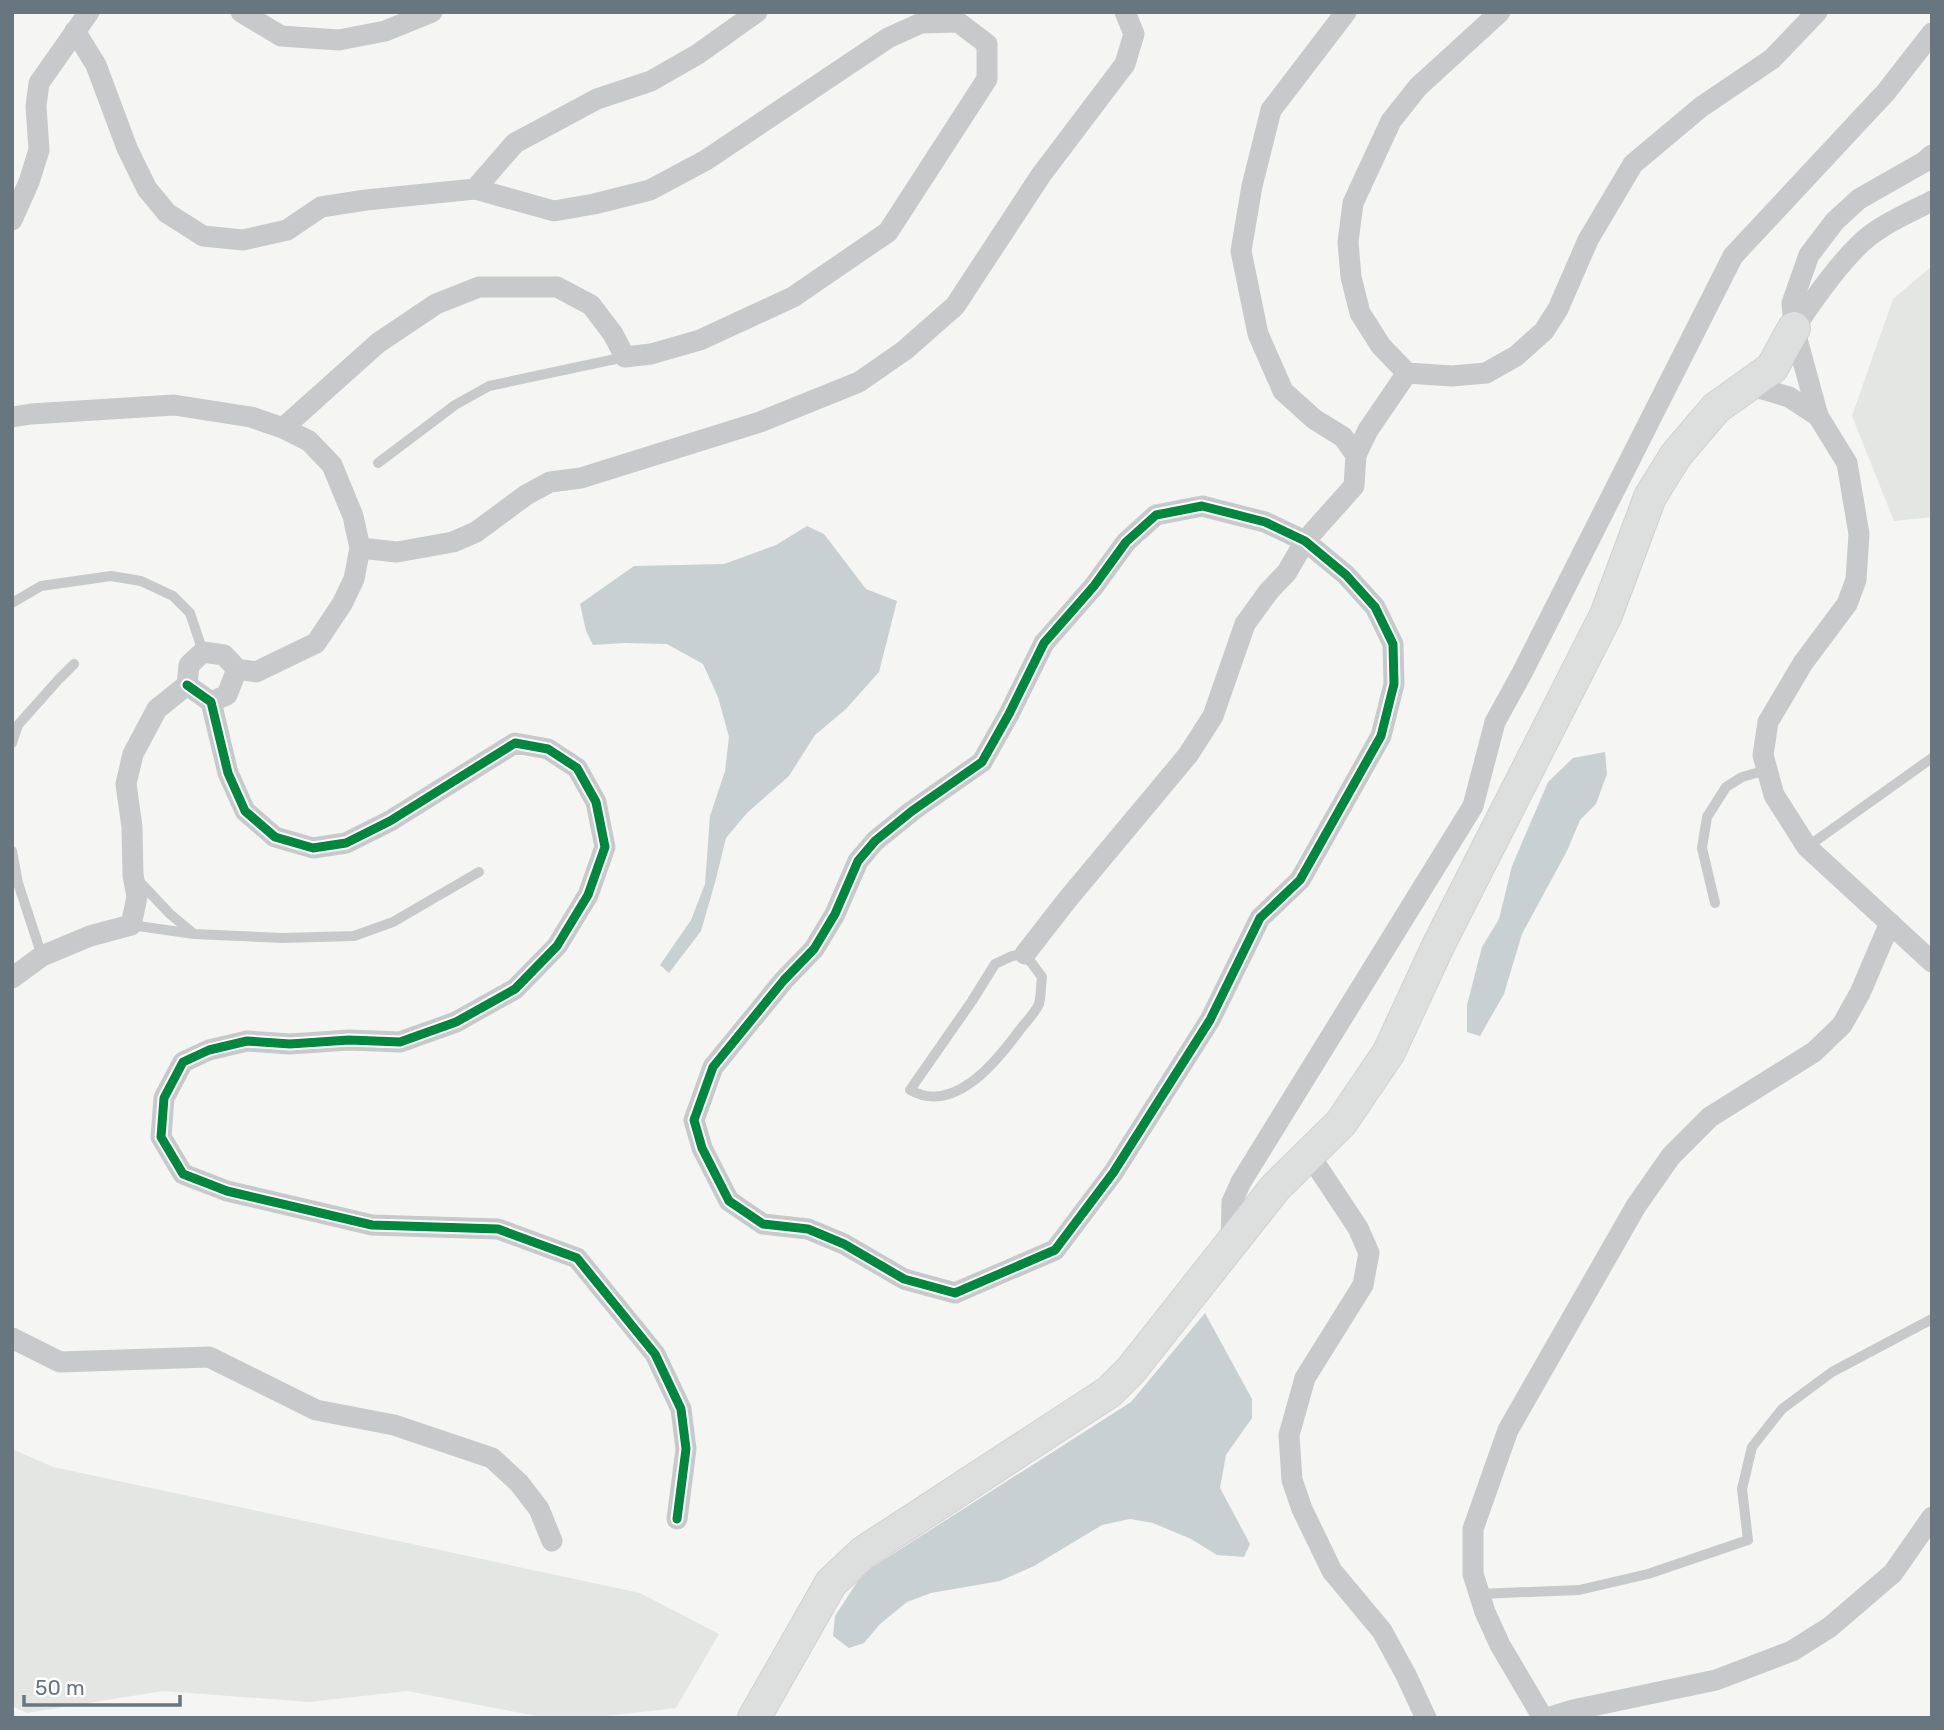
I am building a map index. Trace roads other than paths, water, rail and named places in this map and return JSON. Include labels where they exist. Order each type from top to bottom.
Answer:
[{"type":"street","points":[[12,220],[29,182],[39,150],[36,106],[39,83],[89,12]]},
{"type":"street","points":[[241,12],[281,36],[339,40],[385,31],[432,12]]},
{"type":"street","points":[[475,189],[515,143],[597,99],[651,81],[698,54],[757,12]]},
{"type":"street","points":[[360,548],[397,552],[453,542],[476,532],[526,495],[550,482],[581,478],[761,422],[859,382],[905,350],[955,306],[1041,175],[1125,64],[1134,34],[1125,12]]},
{"type":"street","points":[[1346,12],[1272,110],[1252,186],[1241,251],[1258,334],[1283,391],[1314,419],[1343,437],[1356,455]]},
{"type":"street","points":[[1500,12],[1418,87],[1391,121],[1353,203],[1348,242],[1351,277],[1360,313],[1381,346],[1407,373],[1452,376],[1486,373],[1516,356],[1544,331],[1558,309],[1588,240],[1633,164],[1701,107],[1772,59],[1817,12]]},
{"type":"street","points":[[75,31],[96,65],[127,148],[147,189],[167,213],[203,236],[243,240],[287,230],[321,207],[366,200],[475,189],[554,211],[650,190],[706,160],[888,38],[922,23],[958,22],[988,44],[987,79],[888,232],[793,297],[700,340],[651,354],[625,357],[613,334],[591,306],[557,287],[479,286],[436,304],[378,343],[283,428]]},
{"type":"street","points":[[1231,1244],[1232,1202],[1241,1182],[1473,806],[1495,722],[1733,256],[1886,92],[1932,33]]},
{"type":"street","points":[[1932,155],[1859,199],[1835,221],[1809,255],[1792,303],[1794,328],[1818,416],[1847,463],[1858,534],[1856,580],[1847,604],[1803,663],[1768,722],[1763,755],[1774,795],[1807,847],[1932,962]]},
{"type":"street","points":[[754,1718],[831,1584],[874,1545],[1109,1392],[1131,1370],[1275,1188],[1341,1123],[1389,1052],[1439,944],[1606,615],[1650,497],[1676,455],[1716,408],[1772,368],[1794,328],[1859,244],[1889,223],[1932,201]]},
{"type":"street","points":[[1025,954],[1188,755],[1213,716],[1245,624],[1287,572],[1305,541],[1354,486],[1356,455],[1368,430],[1407,373]]},
{"type":"street","points":[[1749,385],[1789,397],[1818,416]]},
{"type":"street","points":[[12,417],[174,405],[251,417],[283,428],[309,441],[332,465],[353,516],[360,548],[354,579],[342,604],[316,643],[256,671],[237,669],[224,655],[203,652],[189,665],[187,685],[158,709],[133,754],[126,784],[137,897],[131,925],[90,936],[41,956],[12,978]]},
{"type":"street","points":[[1202,506],[1265,522],[1305,541],[1346,575],[1374,607],[1393,644],[1394,684],[1381,736],[1300,880],[1260,918],[1210,1020],[1113,1172],[1055,1250],[955,1293],[904,1279],[844,1244],[808,1229],[763,1224],[729,1201],[702,1148],[694,1119],[713,1067],[783,980],[814,949],[835,914],[858,861],[875,841],[912,811],[982,762],[1044,643],[1094,586],[1126,542],[1156,515],[1202,506]]},
{"type":"street","points":[[211,702],[227,695],[237,669]]},
{"type":"street","points":[[187,685],[211,702],[228,773],[245,811],[275,837],[313,848],[346,843],[390,821],[514,743],[548,749],[577,768],[596,802],[605,846],[588,895],[556,946],[515,989],[456,1022],[400,1042],[349,1040],[290,1044],[247,1041],[209,1051],[183,1062],[164,1098],[161,1137],[183,1174],[227,1191],[372,1225],[498,1229],[577,1258],[655,1354],[681,1409],[686,1449],[677,1519]]},
{"type":"street","points":[[1890,923],[1860,993],[1842,1025],[1814,1052],[1710,1117],[1671,1156],[1636,1206],[1508,1430],[1473,1529],[1473,1574],[1500,1645],[1545,1718],[1716,1680],[1792,1651],[1829,1626],[1893,1573],[1932,1517]]},
{"type":"street","points":[[1309,1154],[1358,1228],[1369,1253],[1363,1285],[1305,1378],[1289,1435],[1292,1480],[1302,1509],[1332,1571],[1382,1631],[1426,1718]]},
{"type":"street","points":[[12,1338],[60,1362],[209,1357],[316,1410],[394,1425],[492,1458],[519,1483],[539,1509],[552,1541]]},
{"type":"lane","points":[[378,463],[455,405],[489,386],[625,357]]},
{"type":"lane","points":[[12,603],[41,586],[111,576],[141,581],[173,596],[190,613],[203,652]]},
{"type":"lane","points":[[12,743],[18,725],[74,664]]},
{"type":"lane","points":[[1807,847],[1932,758]]},
{"type":"lane","points":[[1715,903],[1702,848],[1707,817],[1726,787],[1742,777],[1767,770]]},
{"type":"lane","points":[[12,851],[18,883],[41,956]]},
{"type":"lane","points":[[131,925],[194,934],[282,938],[354,936],[393,922],[480,872]]},
{"type":"lane","points":[[133,874],[170,914],[194,934]]},
{"type":"lane","points":[[1025,954],[1042,977],[1038,1005],[1003,1053],[969,1085],[942,1096],[920,1096],[910,1090],[995,964],[1012,956],[1025,954]]},
{"type":"lane","points":[[1479,1594],[1579,1590],[1648,1574],[1748,1540],[1742,1489],[1752,1447],[1782,1409],[1832,1371],[1932,1319]]}]
